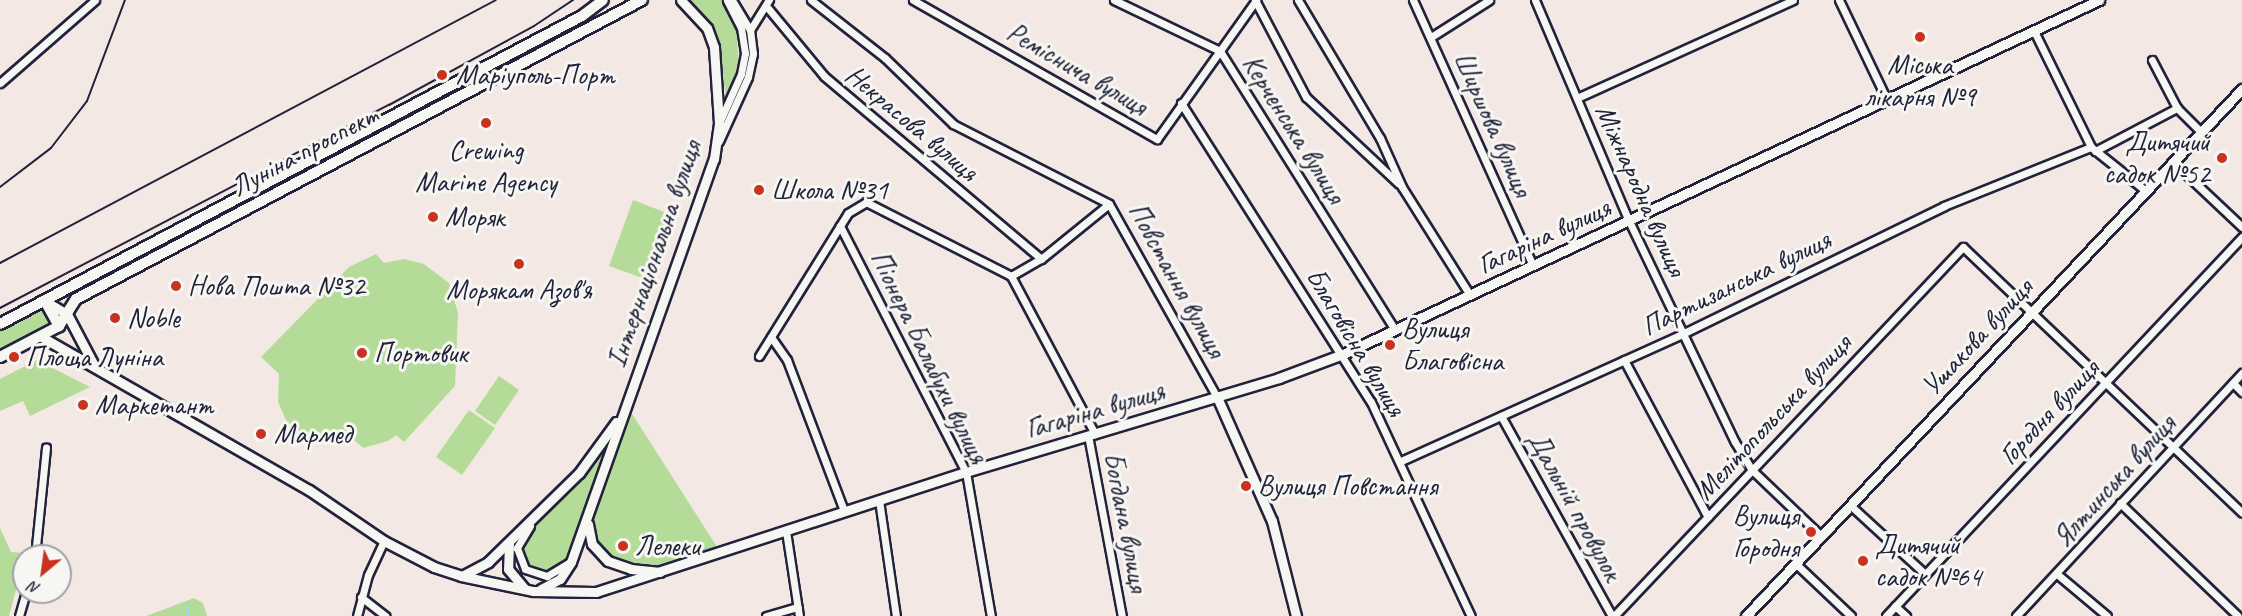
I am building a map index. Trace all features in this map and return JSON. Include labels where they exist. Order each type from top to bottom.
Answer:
[{"type":"main road","name":"Луніна проспект","points":[[0,324],[582,16],[603,0]]},
{"type":"main road","name":"Луніна проспект","points":[[0,357],[58,326],[76,299],[642,0]]},
{"type":"main road","points":[[45,301],[58,326]]},
{"type":"street","points":[[0,83],[95,0]]},
{"type":"street","name":"Інтернаціональна вулиця","points":[[631,390],[716,146],[719,123],[714,47],[707,28],[682,0]]},
{"type":"street","points":[[719,123],[741,74],[745,53],[741,28],[727,0]]},
{"type":"street","points":[[716,146],[751,66],[750,30],[732,0]]},
{"type":"street","name":"Повстання вулиця","points":[[812,0],[885,58],[953,124],[1109,204],[1217,397],[1272,521],[1296,616]]},
{"type":"street","name":"Реміснича вулиця","points":[[913,0],[1157,139],[1181,103]]},
{"type":"street","name":"Керченська вулиця","points":[[1114,0],[1220,51],[1395,330]]},
{"type":"street","points":[[1181,103],[1256,0],[1306,97],[1402,187]]},
{"type":"street","points":[[1298,0],[1380,138],[1402,187],[1470,295]]},
{"type":"street","name":"Ширшова вулиця","points":[[1413,0],[1533,266]]},
{"type":"street","points":[[1431,38],[1489,0]]},
{"type":"street","name":"Міжнародна вулиця","points":[[1534,0],[1629,221],[1752,470],[1821,536]]},
{"type":"street","points":[[1577,98],[1793,0]]},
{"type":"street","points":[[1839,0],[1887,100]]},
{"type":"street","name":"Гагаріна вулиця","points":[[40,336],[309,490],[384,541],[461,576],[533,591],[596,592],[665,572],[966,472],[1217,397],[1343,354],[2099,0]]},
{"type":"street","points":[[750,30],[768,3]]},
{"type":"street","name":"Некрасова вулиця","points":[[768,3],[824,76],[1041,259]]},
{"type":"street","points":[[2034,31],[2093,149],[2146,191]]},
{"type":"street","points":[[2152,60],[2177,108],[2201,132]]},
{"type":"street","name":"Ушакова вулиця","points":[[1746,616],[2242,88]]},
{"type":"street","points":[[2234,97],[2242,104]]},
{"type":"street","name":"Благовісна вулиця","points":[[1181,103],[1343,354],[1401,460],[1471,616]]},
{"type":"street","name":"Партизанська вулиця","points":[[1401,460],[1683,334],[1944,206],[2093,149],[2177,108]]},
{"type":"street","points":[[2173,162],[2242,227]]},
{"type":"street","points":[[759,356],[856,204],[866,202],[1011,276],[1041,259],[1109,204]]},
{"type":"street","name":"Піонера Балабухи вулиця","points":[[840,226],[966,472],[991,616]]},
{"type":"street","name":"Городня вулиця","points":[[1886,616],[2242,237]]},
{"type":"street","name":"Мелітопольська вулиця","points":[[1613,616],[1963,247],[2031,312]]},
{"type":"street","name":"Богдана вулиця","points":[[1011,276],[1092,435],[1122,616]]},
{"type":"street","points":[[45,301],[67,314],[95,367]]},
{"type":"street","points":[[2031,312],[2242,513]]},
{"type":"street","points":[[771,337],[787,360],[844,511]]},
{"type":"street","points":[[1624,360],[1708,517]]},
{"type":"street","name":"Ялтинська вулиця","points":[[2016,616],[2242,373]]},
{"type":"street","points":[[2233,382],[2242,392]]},
{"type":"street","points":[[461,576],[482,567],[593,456],[631,390]]},
{"type":"street","points":[[514,536],[506,552],[508,569],[518,583],[533,591],[560,579],[571,562],[587,521],[631,390]]},
{"type":"street","name":"Дальній провулок","points":[[1501,416],[1613,616]]},
{"type":"street","points":[[36,544],[46,448]]},
{"type":"street","points":[[550,500],[521,537],[518,560],[525,569],[541,576],[571,562]]},
{"type":"street","points":[[879,500],[896,616]]},
{"type":"street","points":[[2120,503],[2238,616]]},
{"type":"street","points":[[1850,505],[1925,574]]},
{"type":"street","points":[[587,521],[592,544],[608,561],[631,569],[665,572]]},
{"type":"street","points":[[786,531],[799,616]]},
{"type":"street","points":[[357,616],[361,597],[384,541]]},
{"type":"street","points":[[1795,563],[1851,616]]},
{"type":"street","points":[[2057,574],[2107,616]]},
{"type":"street","points":[[361,597],[385,616]]},
{"type":"street","points":[[1895,606],[1906,616]]},
{"type":"street","points":[[766,616],[798,607]]},
{"type":"green space","points":[[691,0],[722,0],[736,25],[739,64],[726,98],[718,35]]},
{"type":"green space","points":[[573,27],[574,30],[396,125],[394,122]]},
{"type":"green space","points":[[320,161],[321,164],[74,295],[73,292]]},
{"type":"green space","points":[[633,200],[672,215],[648,280],[609,266]]},
{"type":"green space","name":"Портовик","points":[[376,254],[384,263],[404,259],[424,264],[449,283],[458,313],[455,386],[404,442],[396,435],[388,441],[363,448],[353,439],[335,443],[316,441],[299,433],[286,420],[278,402],[279,374],[261,357],[349,267]]},
{"type":"green space","points":[[43,307],[53,324],[0,352],[0,329]]},
{"type":"green space","points":[[37,360],[90,387],[30,416],[23,401],[0,411],[0,379]]},
{"type":"green space","points":[[499,376],[519,390],[495,425],[475,411]]},
{"type":"green space","points":[[629,409],[719,550],[665,568],[610,558],[596,542],[591,520]]},
{"type":"green space","points":[[469,410],[495,428],[462,475],[436,457]]},
{"type":"green space","points":[[612,433],[568,559],[546,572],[527,567],[520,548],[524,539],[581,476]]},
{"type":"green space","points":[[0,528],[12,552],[12,604],[9,616],[0,616]]},
{"type":"green space","points":[[194,598],[203,603],[207,616],[146,616]]},
{"type":"waterway","points":[[186,605],[189,616]]},
{"type":"railway","points":[[0,187],[51,148],[87,101],[125,0]]},
{"type":"railway","points":[[0,263],[496,0]]},
{"type":"railway","points":[[0,308],[389,105],[534,26],[573,0]]},
{"type":"place","name":"Міська лікарня №9","points":[[1920,37]]},
{"type":"place","name":"Маріуполь-Порт","points":[[442,75]]},
{"type":"place","name":"Crewing Marine Agency","points":[[486,123]]},
{"type":"place","name":"Дитячий садок №52","points":[[2222,158]]},
{"type":"place","name":"Школа №31","points":[[759,190]]},
{"type":"place","name":"Моряк","points":[[433,217]]},
{"type":"place","name":"Морякам Азов'я","points":[[519,264]]},
{"type":"place","name":"Нова Пошта №32","points":[[176,286]]},
{"type":"place","name":"Noble","points":[[115,318]]},
{"type":"place","name":"Вулиця Благовісна","points":[[1390,345]]},
{"type":"place","name":"Портовик","points":[[362,353]]},
{"type":"place","name":"Площа Луніна","points":[[14,357]]},
{"type":"place","name":"Маркетант","points":[[83,405]]},
{"type":"place","name":"Мармед","points":[[261,434]]},
{"type":"place","name":"Вулиця Повстання","points":[[1246,486]]},
{"type":"place","name":"Вулиця Городня","points":[[1811,532]]},
{"type":"place","name":"Лелеки","points":[[623,546]]},
{"type":"place","name":"Дитячий садок №64","points":[[1863,561]]}]
